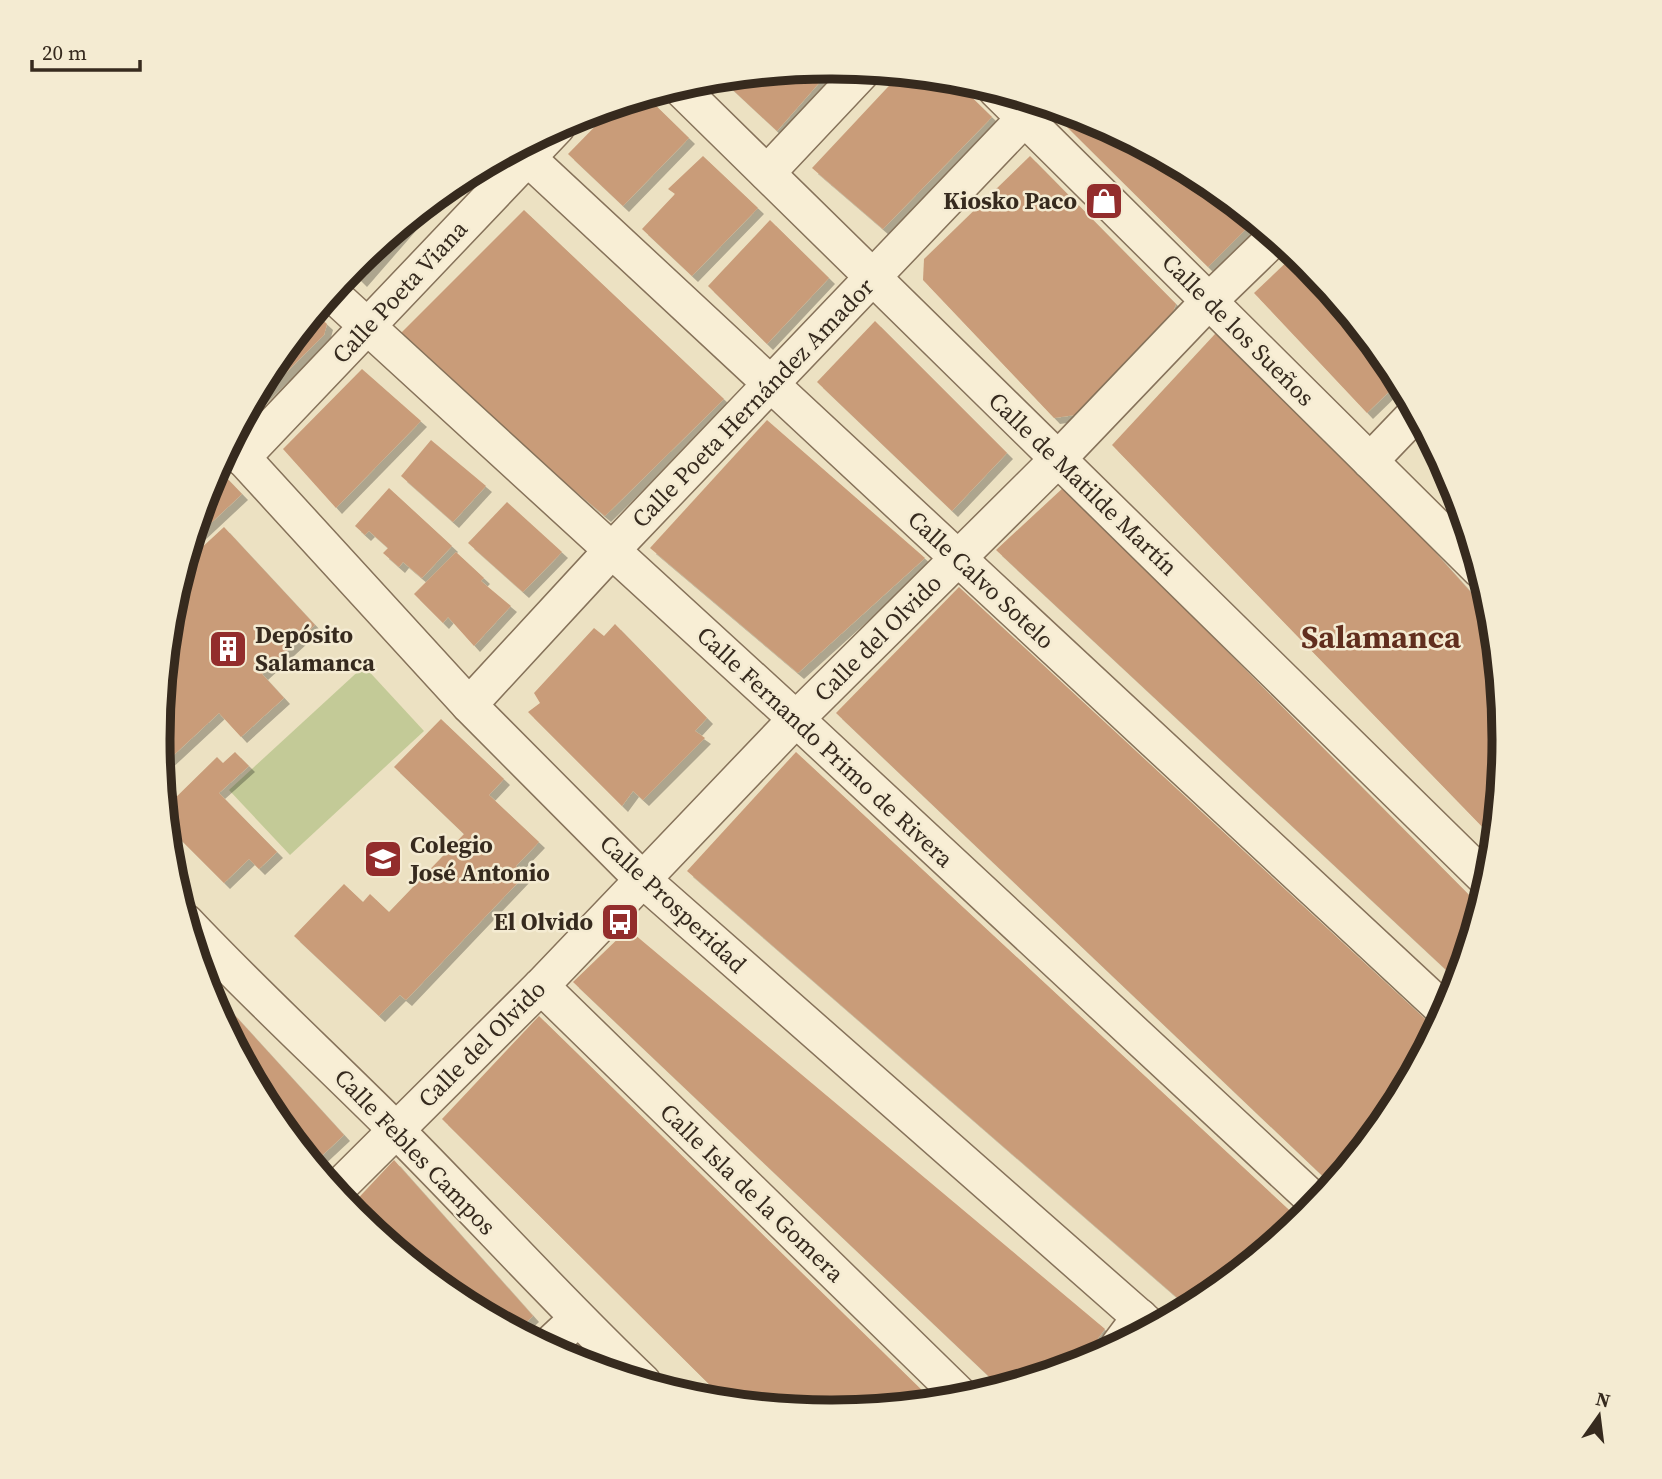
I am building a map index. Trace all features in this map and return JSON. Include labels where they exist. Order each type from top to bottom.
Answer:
[{"type":"street","points":[[767,173],[855,80]]},
{"type":"street","name":"Calle de Matilde Martín","points":[[687,95],[1478,871]]},
{"type":"street","name":"Calle Poeta Hernández Amador","points":[[469,705],[612,550],[1032,110]]},
{"type":"street","name":"Calle de los Sueños","points":[[1033,111],[1209,301],[1466,557]]},
{"type":"street","name":"Calle Calvo Sotelo","points":[[524,155],[1436,1003]]},
{"type":"street","name":"Calle Poeta Viana","points":[[237,451],[367,327],[517,159]]},
{"type":"street","name":"Calle del Olvido","points":[[342,1184],[541,986],[796,719],[1058,459],[1209,301],[1268,244]]},
{"type":"street","name":"Calle Fernando Primo de Rivera","points":[[338,300],[796,719],[1309,1195]]},
{"type":"street","points":[[1370,461],[1409,420]]},
{"type":"street","name":"Calle Prosperidad","points":[[236,451],[469,705],[642,879],[1145,1321]]},
{"type":"street","name":"Calle Febles Campos","points":[[214,972],[396,1129],[577,1319],[628,1368]]},
{"type":"street","name":"Calle Isla de la Gomera","points":[[541,986],[954,1389]]},
{"type":"street","points":[[555,1339],[577,1319]]},
{"type":"green space","points":[[364,666],[424,731],[290,855],[229,790]]},
{"type":"building","points":[[822,79],[777,131],[729,87]]},
{"type":"building","points":[[893,82],[967,93],[992,117],[883,229],[812,168]]},
{"type":"building","points":[[653,103],[689,138],[623,206],[568,154],[601,121]]},
{"type":"building","points":[[1060,120],[1123,147],[1161,167],[1198,190],[1248,227],[1208,267]]},
{"type":"building","points":[[703,156],[758,208],[692,276],[642,229],[675,194],[668,189]]},
{"type":"building","points":[[1030,156],[1176,304],[1171,317],[1075,415],[1054,418],[923,280],[924,259]]},
{"type":"building","points":[[524,210],[724,399],[605,516],[394,340]]},
{"type":"building","points":[[770,220],[829,278],[767,344],[708,286]]},
{"type":"building","points":[[390,247],[361,281],[358,278]]},
{"type":"building","points":[[1287,262],[1355,337],[1391,390],[1367,413],[1254,293]]},
{"type":"building","points":[[322,319],[327,324],[324,335],[275,383]]},
{"type":"building","points":[[1228,320],[1476,598],[1486,653],[1492,740],[1485,830],[1112,445]]},
{"type":"building","points":[[875,321],[1007,453],[952,511],[817,382]]},
{"type":"building","points":[[362,369],[421,421],[336,508],[283,449]]},
{"type":"building","points":[[767,420],[925,558],[798,673],[650,548]]},
{"type":"building","points":[[431,440],[486,486],[453,522],[401,476]]},
{"type":"building","points":[[225,477],[242,494],[204,529]]},
{"type":"building","points":[[1064,487],[1472,898],[1449,972],[996,550]]},
{"type":"building","points":[[389,488],[452,546],[422,578],[403,562],[399,567],[383,553],[388,548],[369,531],[365,535],[355,526]]},
{"type":"building","points":[[507,502],[562,552],[523,592],[468,543]]},
{"type":"building","name":"Depósito Salamanca","points":[[224,527],[315,625],[262,674],[284,698],[241,737],[219,713],[171,758],[176,653],[198,551]]},
{"type":"building","points":[[456,552],[484,578],[481,581],[511,606],[474,646],[448,617],[443,623],[414,594]]},
{"type":"building","points":[[959,587],[1428,1022],[1380,1107],[1325,1178],[836,713]]},
{"type":"building","points":[[615,624],[707,718],[695,731],[705,738],[643,800],[633,791],[622,806],[528,712],[540,703],[534,693],[594,628],[604,636]]},
{"type":"building","points":[[441,719],[504,779],[489,795],[539,842],[516,866],[525,875],[406,1000],[400,995],[379,1016],[294,936],[344,884],[363,902],[370,894],[389,912],[464,834],[394,767]]},
{"type":"building","points":[[235,752],[249,766],[219,793],[277,852],[259,869],[249,859],[224,883],[178,837],[174,800],[217,757],[223,763]]},
{"type":"building","points":[[796,752],[1292,1213],[1233,1264],[1180,1300],[687,871]]},
{"type":"building","points":[[628,929],[1105,1329],[1092,1346],[1084,1350],[993,1380],[573,982]]},
{"type":"building","points":[[228,1008],[344,1135],[320,1158],[282,1107],[259,1070]]},
{"type":"building","points":[[539,1016],[925,1394],[831,1400],[788,1399],[715,1390],[442,1119]]},
{"type":"building","points":[[394,1160],[533,1316],[524,1324],[464,1289],[395,1236],[357,1200]]},
{"type":"place","name":"Kiosko Paco","points":[[1104,201]]},
{"type":"place","name":"Depósito Salamanca","points":[[228,649]]},
{"type":"place","name":"Colegio José Antonio","points":[[383,859]]},
{"type":"place","name":"El Olvido","points":[[620,922]]},
{"type":"district","name":"Salamanca","points":[[1381,637]]}]
